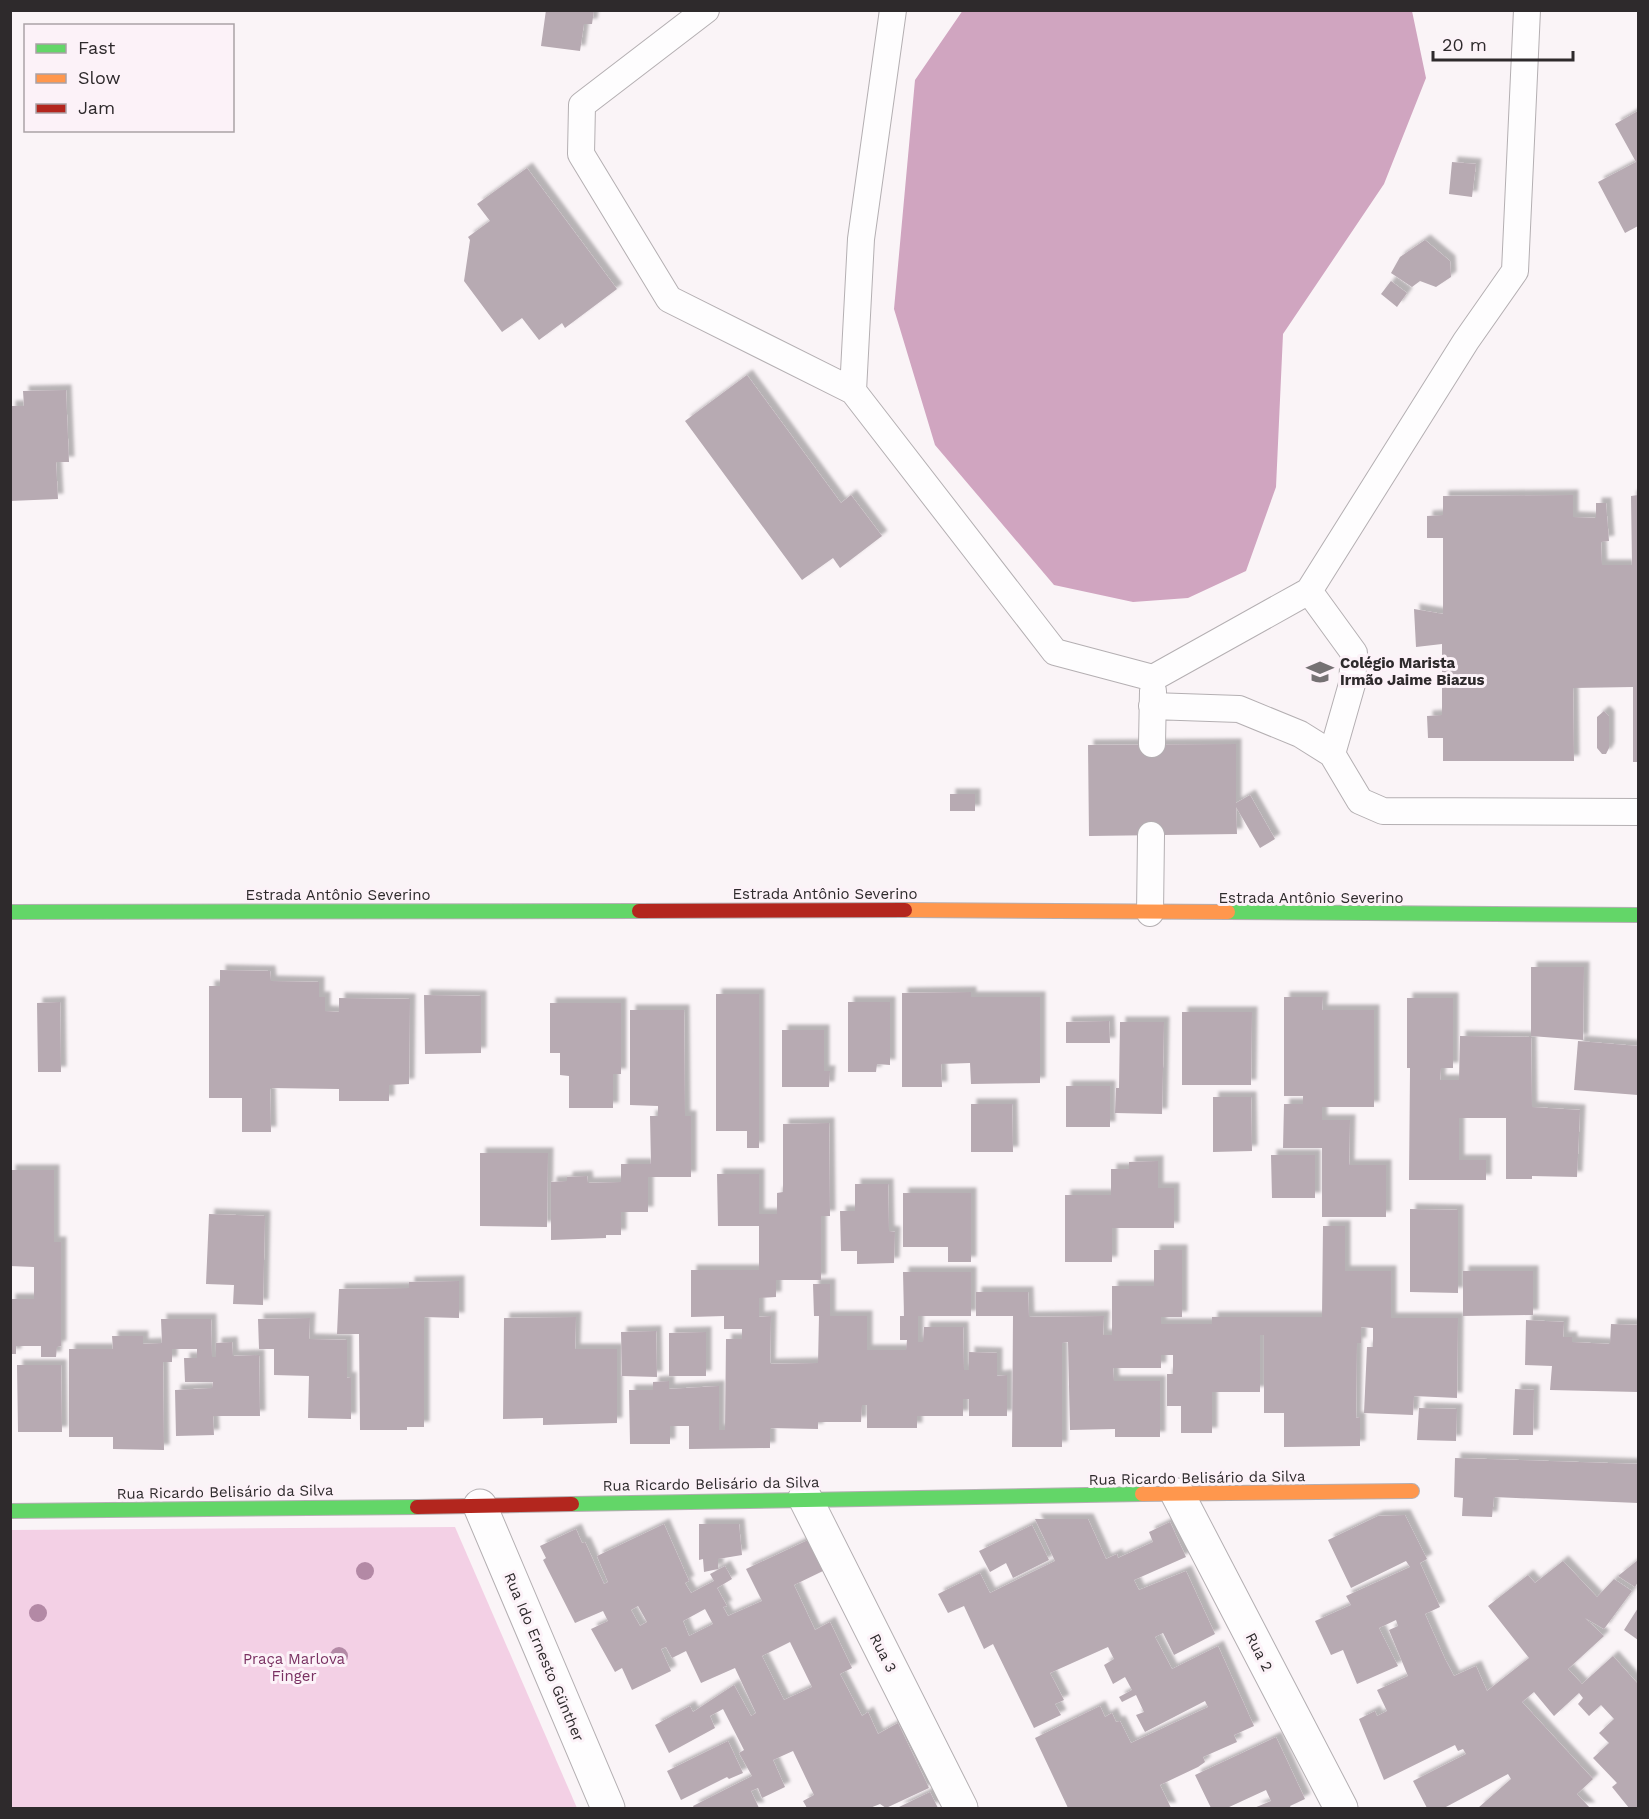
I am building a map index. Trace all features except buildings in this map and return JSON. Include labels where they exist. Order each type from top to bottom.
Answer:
[{"type":"street","name":"Estrada Antônio Severino","points":[[10,912],[895,910],[1638,915]]},
{"type":"street","name":"Rua Ricardo Belisário da Silva","points":[[10,1511],[1412,1491]]},
{"type":"street","name":"Rua 2","points":[[1178,1495],[1341,1809]]},
{"type":"street","name":"Rua 3","points":[[805,1498],[961,1809]]},
{"type":"street","name":"Rua Ido Ernesto Günther","points":[[480,1506],[608,1809]]},
{"type":"lane","points":[[706,10],[582,105],[581,154],[669,299],[853,391],[1055,652],[1153,678],[1309,591],[1466,341],[1515,271],[1527,10]]},
{"type":"lane","points":[[853,391],[861,239],[893,10]]},
{"type":"lane","points":[[1309,591],[1354,653],[1352,684],[1332,754]]},
{"type":"lane","points":[[1152,744],[1153,678]]},
{"type":"lane","points":[[1152,706],[1239,709],[1300,734],[1332,754],[1360,801],[1383,811],[1638,812]]},
{"type":"lane","points":[[1150,913],[1151,835]]},
{"type":"green space","name":"Praça Marlova Finger","points":[[455,1527],[577,1808],[11,1808],[11,1530]]},
{"type":"shaded area","points":[[963,10],[1412,11],[1426,78],[1384,184],[1283,334],[1276,487],[1246,571],[1188,598],[1133,602],[1054,585],[935,445],[894,309],[915,80]]},
{"type":"traffic: fast","points":[[10,912],[639,911]]},
{"type":"traffic: fast","points":[[1228,912],[1638,915]]},
{"type":"traffic: fast","points":[[572,1504],[1142,1494]]},
{"type":"traffic: fast","points":[[10,1511],[417,1507]]},
{"type":"traffic: slow","points":[[905,910],[1228,912]]},
{"type":"traffic: slow","points":[[1142,1494],[1412,1491]]},
{"type":"traffic: jam","points":[[639,911],[905,910]]},
{"type":"traffic: jam","points":[[417,1507],[572,1504]]},
{"type":"place","name":"Colégio Marista Irmão Jaime Biazus","points":[[1320,672]]}]
